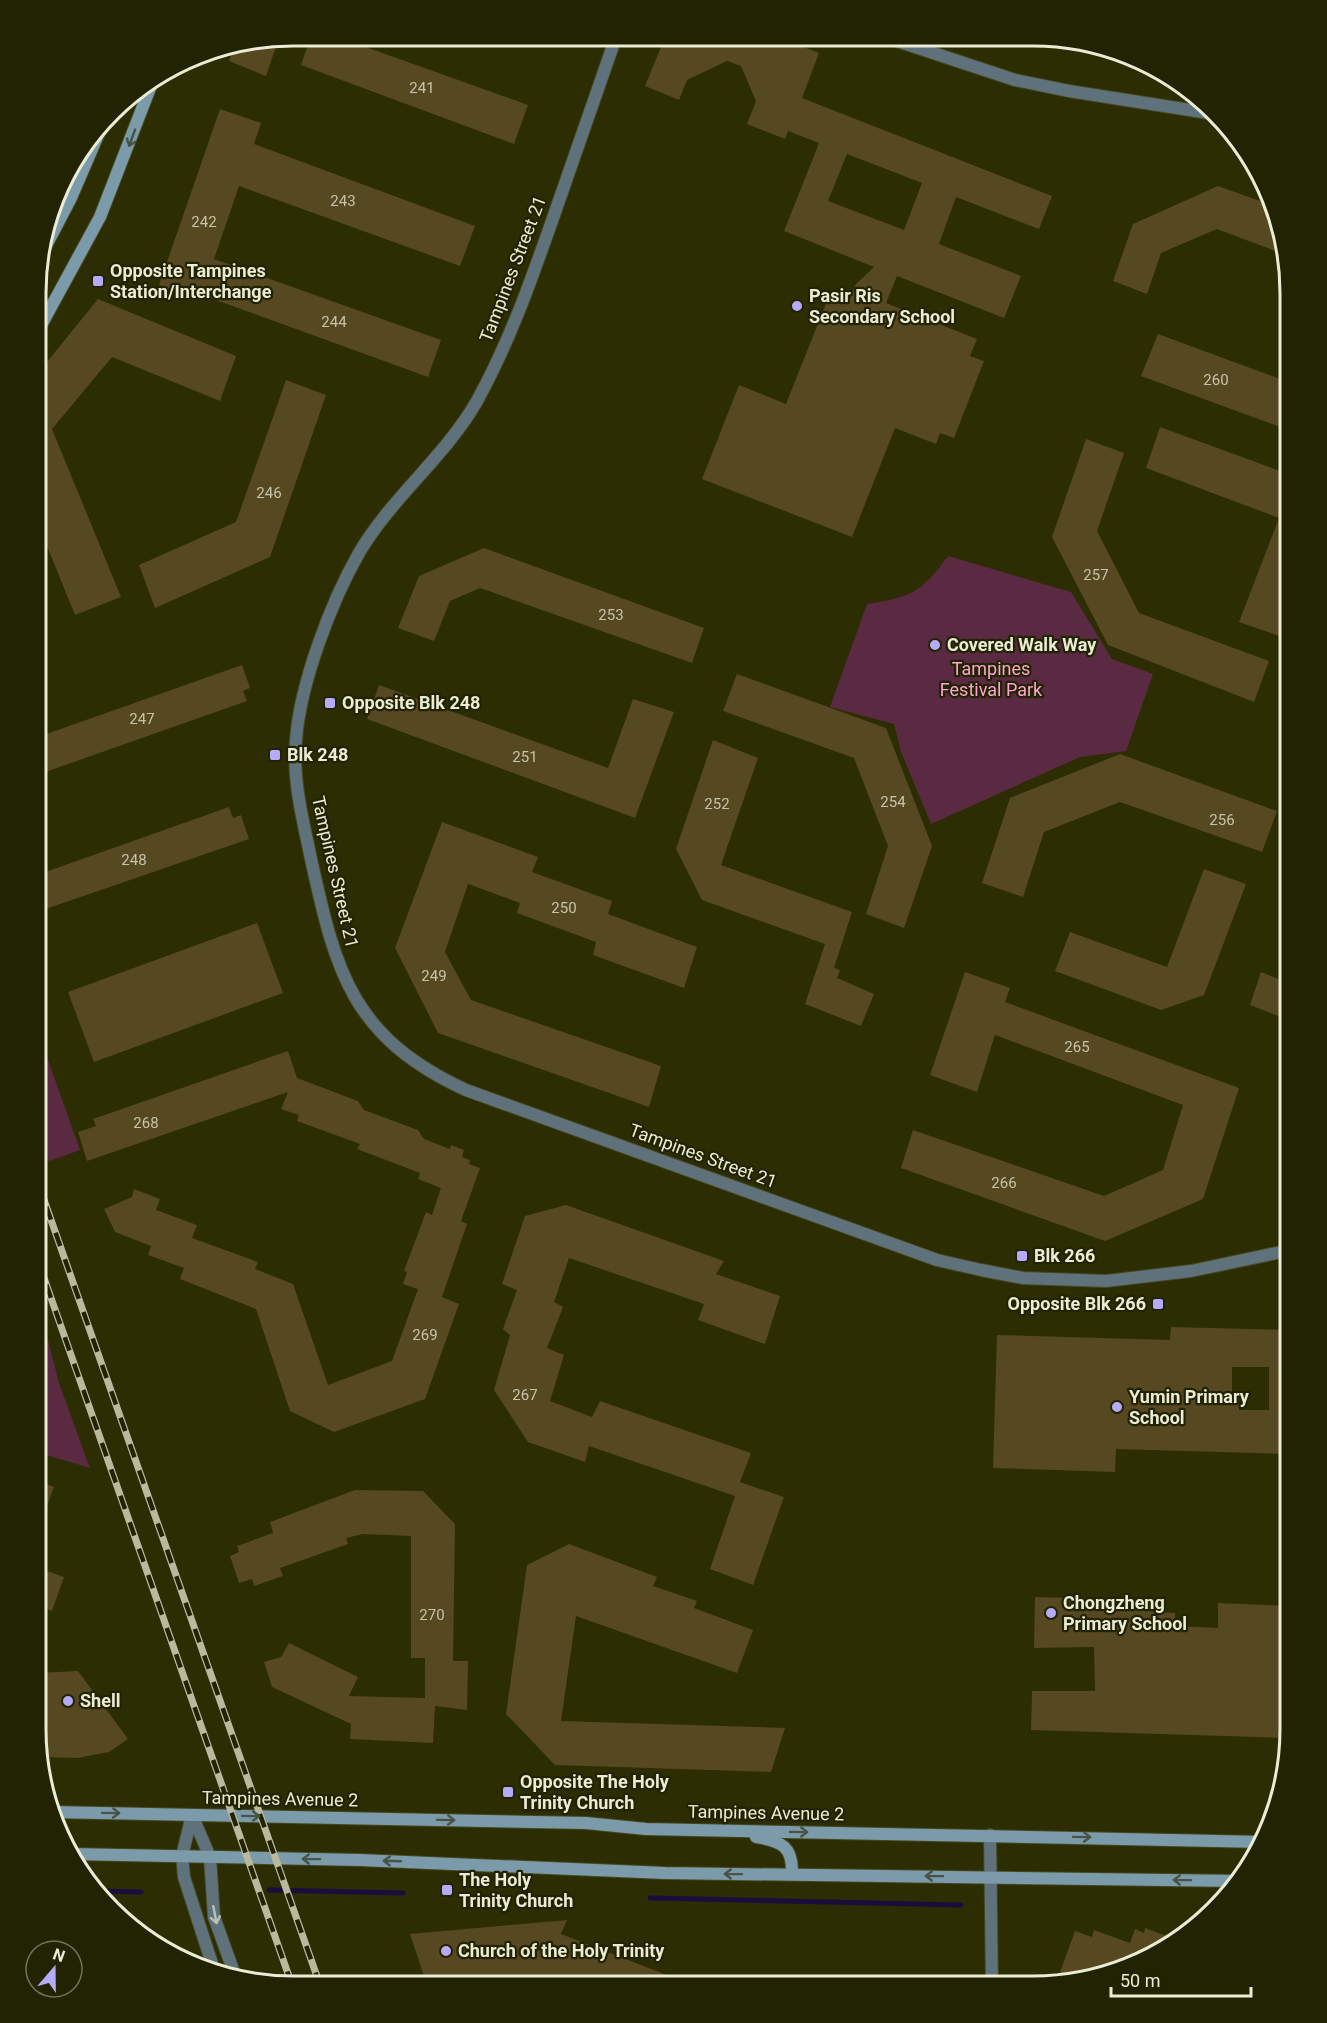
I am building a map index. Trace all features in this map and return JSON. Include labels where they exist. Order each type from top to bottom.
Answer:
[{"type":"main road","points":[[46,317],[100,217],[148,95]]},
{"type":"main road","points":[[55,228],[90,153]]},
{"type":"main road","name":"Tampines Avenue 2","points":[[61,1812],[586,1823],[646,1829],[719,1831],[1253,1842]]},
{"type":"main road","points":[[719,1831],[769,1839],[779,1844],[792,1857],[792,1874]]},
{"type":"main road","points":[[81,1854],[792,1874],[1228,1881]]},
{"type":"street","name":"Tampines Street 21","points":[[613,46],[519,313],[476,403],[432,461],[378,525],[359,553],[321,639],[300,711],[295,762],[303,821],[327,931],[356,1002],[387,1042],[407,1058],[433,1075],[466,1090],[937,1260],[1023,1278],[1106,1281],[1191,1271],[1280,1252]]},
{"type":"street","points":[[912,46],[1015,80],[1200,112]]},
{"type":"street","points":[[192,1815],[182,1856],[186,1888],[210,1962]]},
{"type":"street","points":[[192,1815],[210,1857],[214,1917],[233,1969]]},
{"type":"street","points":[[990,1835],[992,1976]]},
{"type":"green space","name":"Tampines Festival Park","points":[[948,556],[1071,592],[1112,659],[1153,674],[1126,751],[1080,757],[931,824],[901,752],[894,724],[830,707],[867,604],[894,599],[914,591],[930,578]]},
{"type":"green space","points":[[46,1054],[80,1150],[50,1161],[46,1159]]},
{"type":"green space","points":[[46,1332],[59,1383],[90,1468],[46,1455]]},
{"type":"building","points":[[308,46],[363,46],[528,105],[514,144],[301,65]]},
{"type":"building","points":[[661,46],[801,46],[819,53],[802,98],[1052,196],[1039,229],[956,197],[939,244],[1021,276],[1004,318],[897,276],[886,303],[977,339],[970,356],[984,361],[954,438],[940,433],[936,444],[895,428],[852,537],[702,479],[739,385],[786,404],[831,291],[850,298],[856,284],[874,267],[784,231],[819,143],[788,131],[785,139],[747,124],[756,101],[741,66],[727,61],[687,80],[679,100],[645,86]],"holes":[[[847,154],[922,183],[904,230],[828,201]]]},
{"type":"building","points":[[276,47],[266,76],[229,61],[232,54]]},
{"type":"building","points":[[220,109],[261,123],[254,144],[475,226],[460,266],[239,186],[214,259],[441,340],[428,377],[202,295],[200,300],[159,285]]},
{"type":"building","points":[[1218,186],[1263,202],[1277,252],[1217,229],[1161,253],[1147,294],[1113,281],[1133,224]]},
{"type":"building","points":[[98,299],[236,356],[220,401],[112,357],[52,429],[121,597],[75,615],[46,544],[46,363]]},
{"type":"building","points":[[1158,334],[1280,379],[1280,427],[1141,376]]},
{"type":"building","points":[[286,380],[326,395],[270,557],[155,608],[139,565],[236,522]]},
{"type":"building","points":[[1160,427],[1280,471],[1280,636],[1239,622],[1279,518],[1146,468]]},
{"type":"building","points":[[1086,439],[1124,453],[1097,531],[1139,613],[1269,661],[1254,702],[1108,645],[1052,537]]},
{"type":"building","points":[[484,548],[704,628],[692,663],[480,588],[450,601],[434,641],[398,628],[419,576]]},
{"type":"building","points":[[242,665],[250,688],[243,691],[247,701],[46,772],[46,734]]},
{"type":"building","points":[[737,674],[886,728],[932,846],[904,928],[866,914],[888,846],[854,758],[723,711]]},
{"type":"building","points":[[379,685],[608,768],[633,699],[674,712],[635,818],[367,719]]},
{"type":"building","points":[[713,740],[758,758],[721,865],[852,912],[834,968],[840,970],[837,978],[874,994],[861,1026],[805,1004],[825,944],[702,900],[676,849]]},
{"type":"building","points":[[1120,754],[1277,811],[1262,852],[1120,802],[1044,832],[1023,897],[982,883],[1010,798]]},
{"type":"building","points":[[229,807],[233,818],[241,815],[249,839],[46,909],[46,872]]},
{"type":"building","points":[[442,822],[538,857],[532,872],[612,901],[608,914],[697,947],[684,988],[593,955],[596,942],[517,913],[520,903],[468,884],[445,952],[471,1000],[661,1066],[649,1107],[438,1033],[395,948]]},
{"type":"building","points":[[1204,869],[1246,884],[1204,995],[1161,1010],[1055,971],[1070,932],[1167,967]]},
{"type":"building","points":[[257,923],[283,993],[94,1062],[68,992]]},
{"type":"building","points":[[965,972],[1010,988],[1005,1002],[1239,1088],[1203,1199],[1105,1241],[901,1168],[913,1130],[1104,1196],[1163,1170],[1183,1105],[995,1035],[977,1092],[930,1075]]},
{"type":"building","points":[[1261,972],[1280,980],[1280,1017],[1250,1005]]},
{"type":"building","points":[[288,1051],[297,1078],[358,1101],[364,1110],[418,1130],[424,1139],[450,1149],[451,1145],[464,1150],[462,1157],[470,1160],[469,1164],[480,1168],[461,1221],[467,1224],[442,1297],[459,1304],[425,1399],[334,1432],[290,1411],[256,1309],[180,1279],[184,1268],[148,1255],[151,1246],[115,1232],[104,1209],[132,1197],[134,1189],[160,1199],[156,1210],[197,1225],[192,1238],[258,1262],[255,1269],[293,1284],[328,1385],[392,1361],[418,1289],[403,1284],[407,1272],[404,1271],[426,1212],[432,1215],[441,1188],[418,1179],[420,1173],[357,1149],[360,1144],[297,1121],[299,1115],[281,1109],[288,1092],[87,1161],[78,1132],[96,1126],[93,1119]]},
{"type":"building","points":[[566,1205],[724,1261],[716,1274],[780,1296],[765,1344],[698,1320],[704,1304],[569,1258],[554,1302],[563,1307],[547,1348],[564,1355],[550,1401],[592,1417],[600,1401],[751,1453],[740,1482],[784,1497],[753,1585],[710,1569],[735,1496],[589,1446],[585,1462],[528,1442],[494,1390],[510,1335],[503,1329],[517,1290],[502,1284],[525,1216]]},
{"type":"building","points":[[1171,1327],[1280,1330],[1280,1454],[1116,1449],[1115,1472],[993,1468],[997,1335],[1170,1340]],"holes":[[[1232,1367],[1269,1367],[1269,1410],[1239,1410],[1239,1397],[1232,1397]]]},
{"type":"building","points":[[46,1484],[54,1487],[46,1508]]},
{"type":"building","points":[[355,1490],[423,1491],[455,1524],[453,1661],[468,1661],[467,1710],[435,1706],[433,1743],[350,1739],[351,1724],[272,1687],[264,1662],[281,1657],[289,1643],[358,1677],[349,1696],[425,1698],[425,1658],[411,1658],[411,1536],[363,1534],[346,1538],[348,1544],[280,1568],[283,1576],[254,1586],[252,1579],[239,1583],[230,1556],[239,1552],[237,1546],[273,1533],[270,1522]]},
{"type":"building","points":[[569,1544],[657,1577],[653,1586],[697,1601],[694,1608],[753,1630],[737,1673],[576,1616],[561,1721],[785,1728],[771,1772],[555,1765],[506,1714],[527,1565]]},
{"type":"building","points":[[46,1571],[64,1577],[52,1611],[46,1609]]},
{"type":"building","points":[[1035,1597],[1154,1600],[1154,1612],[1175,1613],[1175,1626],[1218,1628],[1218,1603],[1280,1606],[1280,1738],[1031,1730],[1032,1691],[1095,1691],[1094,1647],[1034,1648]]},
{"type":"building","name":"Shell","points":[[78,1671],[128,1739],[109,1752],[77,1758],[48,1757],[46,1673]]},
{"type":"building","points":[[567,1920],[561,1934],[669,1976],[424,1976],[410,1934]]},
{"type":"building","points":[[1145,1928],[1168,1937],[1128,1958],[1082,1972],[1059,1975],[1075,1931],[1092,1937],[1094,1930],[1130,1943],[1135,1929],[1144,1933]]},
{"type":"waterway","points":[[269,1890],[403,1893]]},
{"type":"waterway","points":[[107,1891],[141,1892]]},
{"type":"waterway","points":[[650,1898],[961,1905]]},
{"type":"railway","points":[[46,1206],[317,1976]]},
{"type":"railway","points":[[46,1284],[289,1976]]},
{"type":"place","name":"Opposite Tampines Station/Interchange","points":[[98,281]]},
{"type":"place","name":"Pasir Ris Secondary School","points":[[797,306]]},
{"type":"place","name":"Covered Walk Way","points":[[935,645]]},
{"type":"place","name":"Opposite Blk 248","points":[[330,703]]},
{"type":"place","name":"Blk 248","points":[[275,755]]},
{"type":"place","name":"Blk 266","points":[[1022,1256]]},
{"type":"place","name":"Opposite Blk 266","points":[[1158,1304]]},
{"type":"place","name":"Yumin Primary School","points":[[1117,1407]]},
{"type":"place","name":"Chongzheng Primary School","points":[[1051,1613]]},
{"type":"place","name":"Shell","points":[[68,1701]]},
{"type":"place","name":"Opposite The Holy Trinity Church","points":[[508,1792]]},
{"type":"place","name":"The Holy Trinity Church","points":[[447,1890]]},
{"type":"place","name":"Church of the Holy Trinity","points":[[446,1951]]}]
